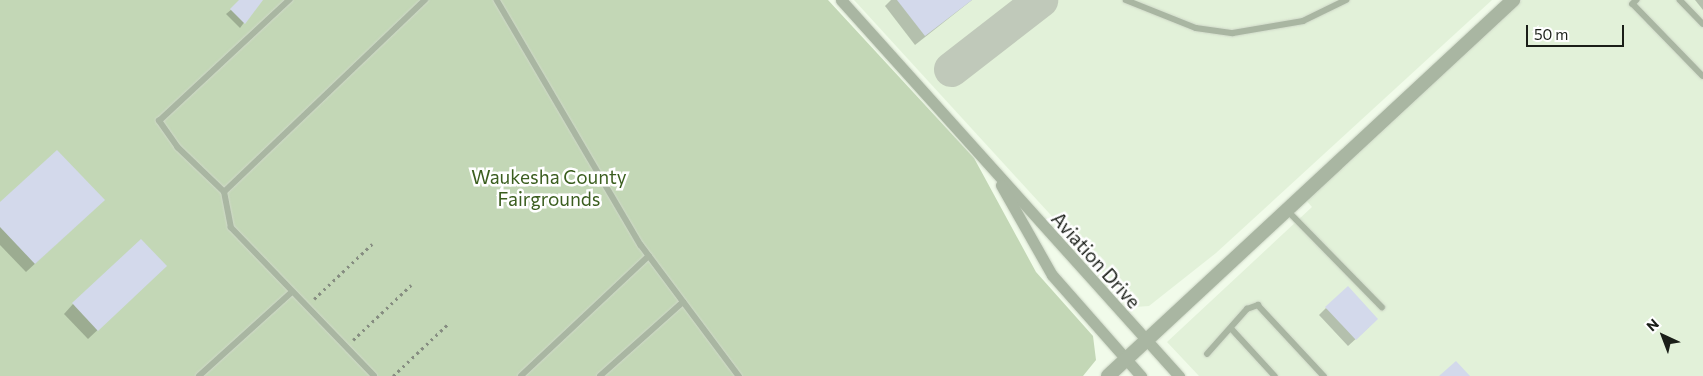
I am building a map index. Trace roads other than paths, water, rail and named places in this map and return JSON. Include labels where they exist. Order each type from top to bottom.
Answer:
[{"type":"street","name":"Aviation Drive","points":[[841,0],[990,164],[1053,241],[1179,376]]},
{"type":"street","points":[[1108,376],[1286,208],[1513,0]]},
{"type":"street","name":"Aviation Drive","points":[[990,164],[1043,262],[1141,376]]},
{"type":"lane","points":[[289,0],[159,121],[178,148],[224,192],[231,228],[374,376]]},
{"type":"lane","points":[[224,192],[426,0]]},
{"type":"lane","points":[[498,0],[649,256],[739,376]]},
{"type":"lane","points":[[1126,0],[1196,28],[1233,33],[1303,21],[1346,0]]},
{"type":"lane","points":[[1680,0],[1703,24]]},
{"type":"lane","points":[[1633,1],[1703,76]]},
{"type":"lane","points":[[1286,208],[1382,307]]},
{"type":"lane","points":[[522,376],[649,256]]},
{"type":"lane","points":[[199,376],[292,292]]},
{"type":"lane","points":[[600,376],[683,302]]},
{"type":"lane","points":[[1207,354],[1210,345],[1231,328],[1247,308],[1258,305],[1324,376]]},
{"type":"lane","points":[[1231,328],[1275,376]]},
{"type":"park label","name":"Waukesha County Fairgrounds","points":[[549,188]]}]
